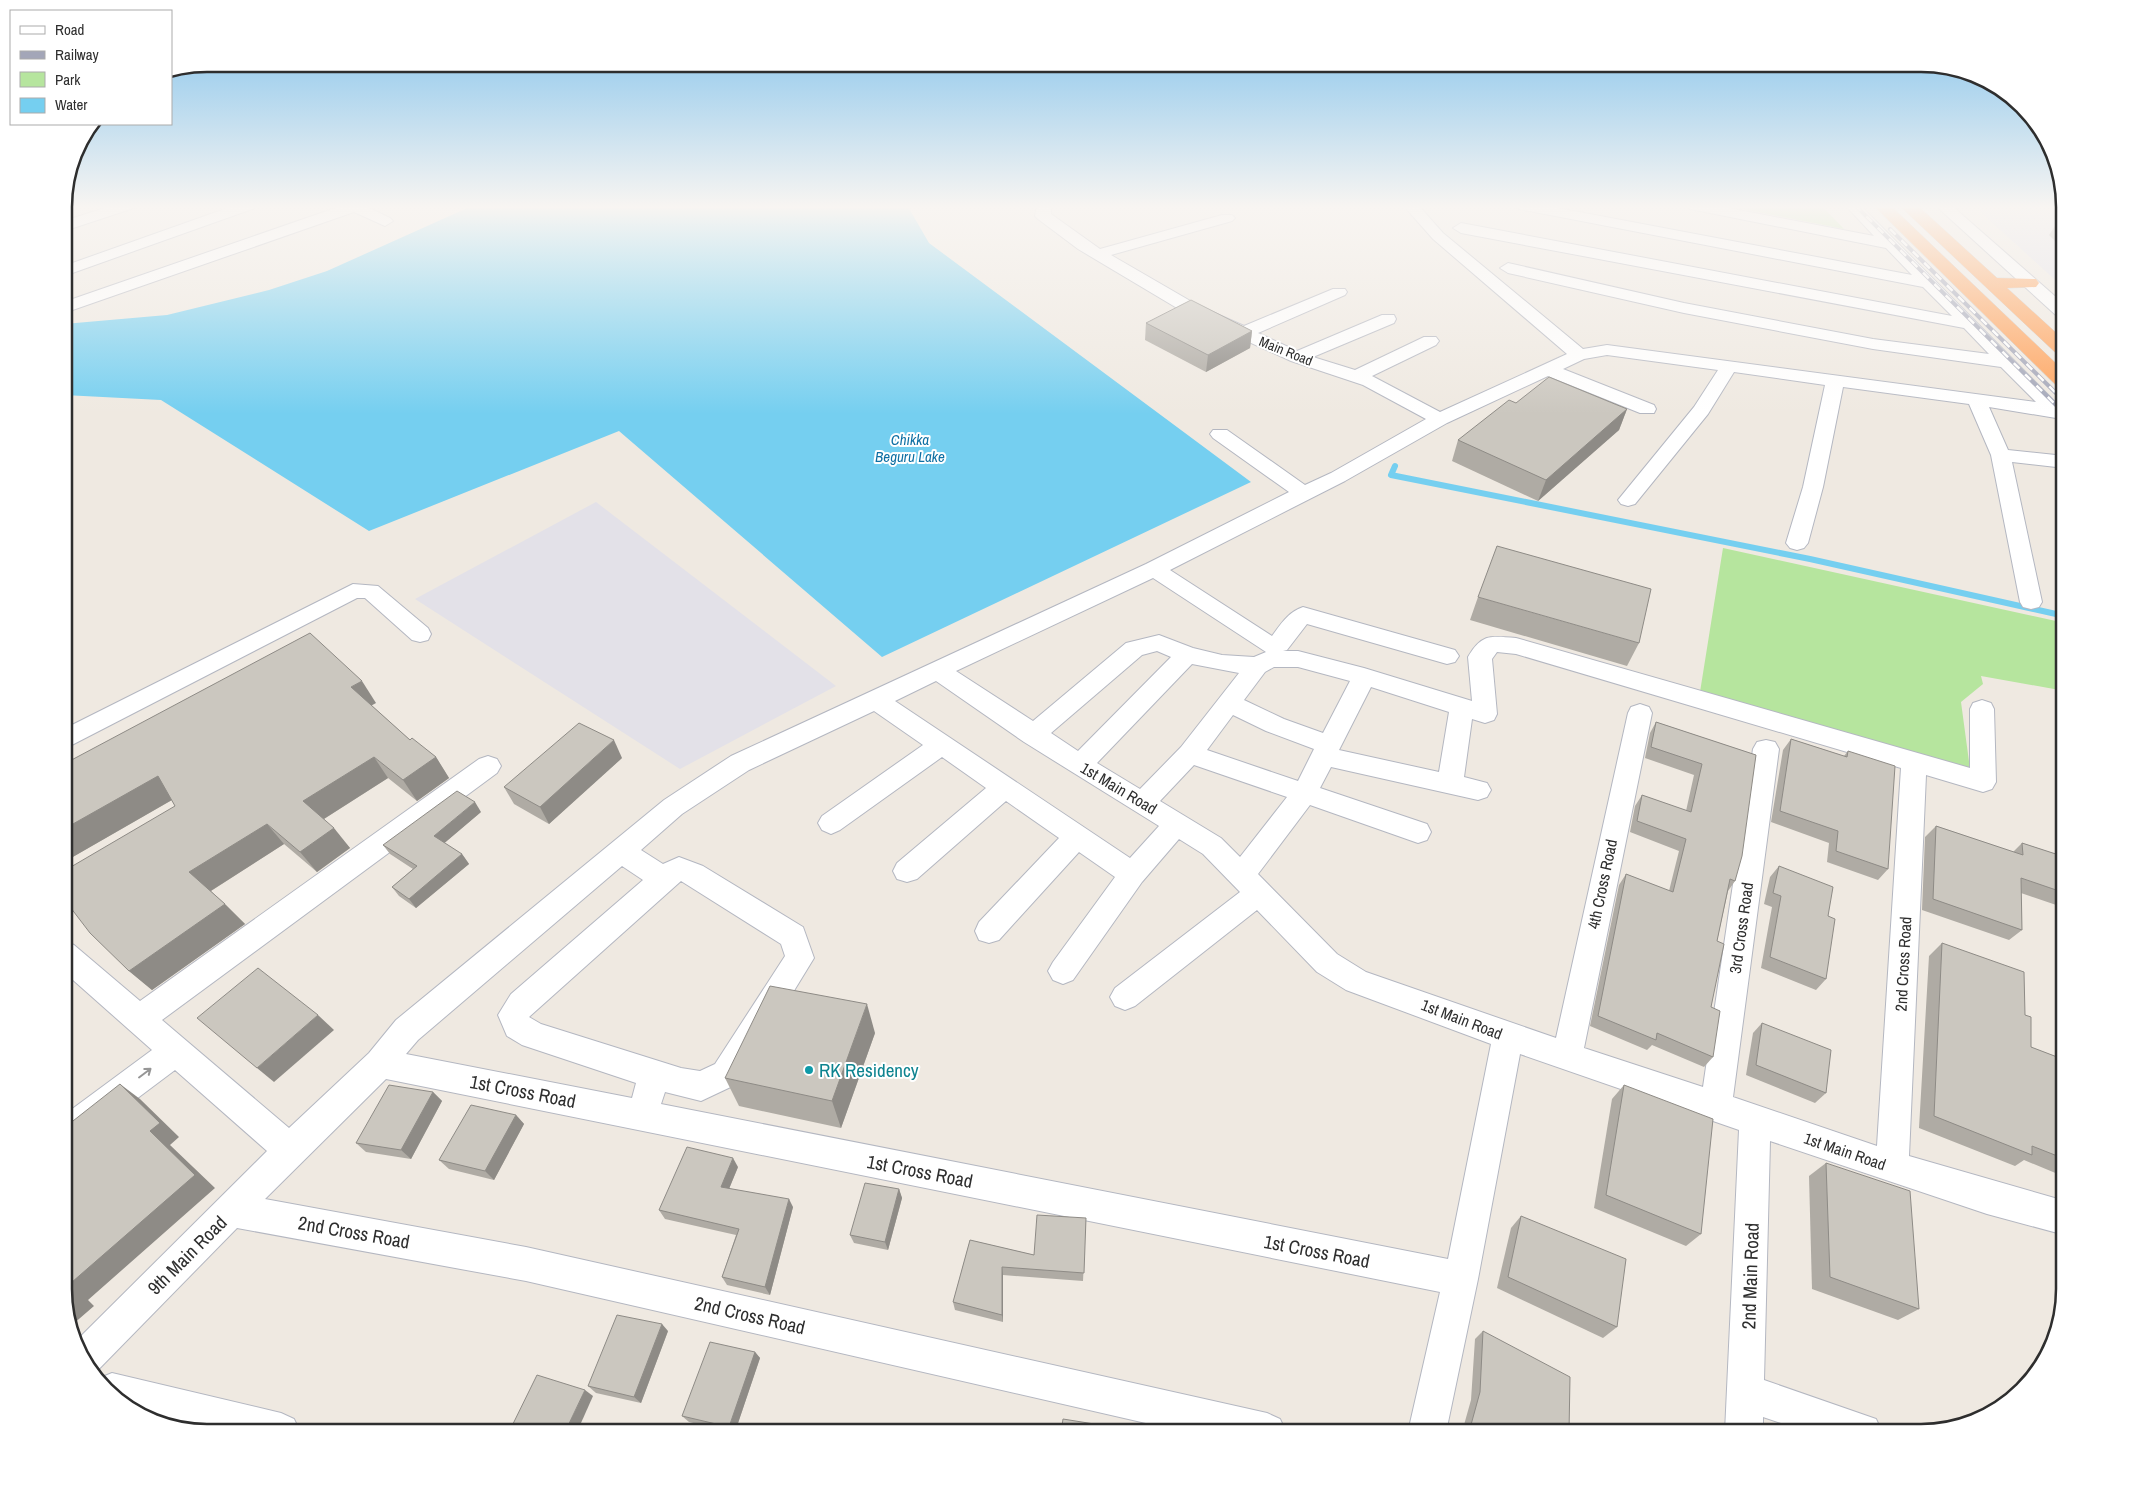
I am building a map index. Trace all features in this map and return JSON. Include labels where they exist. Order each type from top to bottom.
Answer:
[{"type":"highway","points":[[1954,275],[2056,374]]},
{"type":"highway","points":[[1964,275],[2056,362]]},
{"type":"highway","points":[[1983,275],[2056,343]]},
{"type":"highway","points":[[1993,275],[2056,333]]},
{"type":"highway","points":[[2001,282],[2030,283]]},
{"type":"street","points":[[73,305],[158,275]]},
{"type":"street","name":"Main Road","points":[[1135,275],[1193,310],[1297,357],[1369,381],[1440,419]]},
{"type":"street","points":[[1484,275],[1579,355]]},
{"type":"street","points":[[1539,275],[1684,308],[1873,344],[2006,362]]},
{"type":"street","points":[[1581,284],[1586,275]]},
{"type":"street","points":[[1684,308],[1688,275]]},
{"type":"street","points":[[1704,275],[1968,324]]},
{"type":"street","points":[[1762,275],[1762,285]]},
{"type":"street","points":[[1887,275],[1930,283]]},
{"type":"street","points":[[1921,275],[2056,412]]},
{"type":"street","points":[[2021,275],[2056,306]]},
{"type":"street","points":[[1243,332],[1339,292]]},
{"type":"street","points":[[1297,357],[1388,319]]},
{"type":"street","points":[[1356,377],[1430,341]]},
{"type":"street","name":"9th Main Road","points":[[89,1354],[290,1150],[380,1063],[407,1030],[673,807],[740,763],[1154,569],[1302,493],[1338,477],[1440,419],[1579,355],[1607,350],[1976,400],[2056,415]]},
{"type":"street","points":[[1628,500],[1701,410],[1729,367]]},
{"type":"street","points":[[1547,369],[1647,409]]},
{"type":"street","points":[[1798,543],[1813,487],[1835,381]]},
{"type":"street","points":[[1976,400],[2001,455],[2031,602]]},
{"type":"street","points":[[1220,434],[1302,493]]},
{"type":"street","points":[[2001,455],[2056,461]]},
{"type":"street","points":[[1154,569],[1269,645],[1279,644],[1296,620],[1303,615],[1447,656]]},
{"type":"street","points":[[73,735],[353,591],[370,591],[420,634]]},
{"type":"street","points":[[1033,735],[1134,649],[1145,645],[1159,644],[1187,655],[1222,663],[1258,666]]},
{"type":"street","points":[[1143,802],[1190,754],[1258,666],[1270,659],[1298,659],[1364,676],[1485,714],[1480,657],[1491,644],[1516,646],[1982,782],[1982,709]]},
{"type":"street","points":[[1080,765],[1187,655]]},
{"type":"street","name":"1st Main Road","points":[[938,671],[1033,735],[1212,846],[1327,963],[1341,973],[1508,1036],[1892,1167],[1977,1194],[2056,1216]]},
{"type":"street","points":[[1125,997],[1250,884],[1305,793],[1364,676]]},
{"type":"street","points":[[876,700],[1132,874]]},
{"type":"street","points":[[1229,703],[1326,751],[1478,790]]},
{"type":"street","points":[[1450,784],[1462,707]]},
{"type":"street","name":"4th Cross Road","points":[[1566,1056],[1640,713]]},
{"type":"street","points":[[831,823],[942,744]]},
{"type":"street","name":"3rd Cross Road","points":[[1716,1107],[1766,749]]},
{"type":"street","points":[[1190,754],[1418,832]]},
{"type":"street","name":"2nd Cross Road","points":[[1892,1167],[1914,762]]},
{"type":"street","points":[[139,1019],[488,766]]},
{"type":"street","points":[[907,871],[1005,787]]},
{"type":"street","points":[[1063,972],[1132,874],[1177,824]]},
{"type":"street","points":[[989,931],[1077,836]]},
{"type":"street","points":[[620,851],[662,879]]},
{"type":"street","points":[[679,868],[693,874],[792,936],[800,958],[771,1000],[726,1074],[700,1086],[655,1074],[533,1035],[518,1026],[513,1015],[522,1002],[662,879],[679,868]]},
{"type":"street","points":[[73,962],[290,1150]]},
{"type":"street","points":[[1429,1424],[1460,1279],[1508,1036]]},
{"type":"street","points":[[73,1127],[175,1051]]},
{"type":"street","name":"1st Cross Road","points":[[380,1063],[1460,1279]]},
{"type":"street","points":[[642,1115],[655,1074]]},
{"type":"street","name":"2nd Main Road","points":[[1744,1424],[1755,1120]]},
{"type":"street","name":"2nd Cross Road","points":[[232,1210],[526,1264],[1232,1424]]},
{"type":"street","points":[[1746,1392],[1840,1424]]},
{"type":"street","points":[[126,1395],[248,1424]]},
{"type":"shaded area","points":[[2049,275],[2056,275],[2056,281]]},
{"type":"shaded area","points":[[596,502],[836,686],[680,769],[415,599]]},
{"type":"green space","points":[[1723,548],[2056,621],[2056,689],[1981,676],[1983,684],[1961,702],[1970,769],[1700,692]]},
{"type":"water","name":"Chikka Beguru Lake","points":[[315,275],[972,275],[1251,482],[882,657],[619,431],[369,531],[161,400],[73,395],[73,323],[167,315],[269,290]]},
{"type":"building","points":[[1191,300],[1252,331],[1208,355],[1146,323]]},
{"type":"building","points":[[1549,377],[1627,409],[1546,480],[1458,440],[1509,400],[1516,403]]},
{"type":"building","points":[[1497,546],[1651,589],[1639,643],[1478,597]]},
{"type":"building","points":[[310,633],[362,681],[351,687],[410,740],[412,738],[436,757],[403,780],[374,757],[303,801],[334,828],[300,852],[267,824],[189,872],[225,904],[129,971],[90,933],[73,911],[73,866],[175,806],[158,776],[73,824],[73,759]]},
{"type":"building","points":[[1656,722],[1756,755],[1742,856],[1735,881],[1730,879],[1717,941],[1724,944],[1711,1007],[1720,1011],[1713,1057],[1657,1033],[1656,1040],[1598,1016],[1626,874],[1673,892],[1686,839],[1637,821],[1642,795],[1691,812],[1702,764],[1651,747]]},
{"type":"building","points":[[579,723],[614,740],[540,807],[504,787]]},
{"type":"building","points":[[1791,739],[1847,757],[1848,751],[1895,766],[1888,869],[1836,851],[1838,831],[1780,811]]},
{"type":"building","points":[[457,791],[475,802],[434,836],[462,854],[409,899],[392,887],[417,866],[383,845]]},
{"type":"building","points":[[1936,826],[2023,855],[2022,843],[2056,854],[2056,890],[2021,878],[2022,930],[1933,899]]},
{"type":"building","points":[[1779,866],[1833,887],[1828,916],[1835,919],[1826,979],[1770,957],[1781,896],[1773,893]]},
{"type":"building","points":[[1942,943],[2024,972],[2025,1015],[2031,1017],[2031,1047],[2056,1057],[2056,1155],[2032,1146],[2032,1155],[1934,1116]]},
{"type":"building","points":[[258,968],[318,1015],[257,1068],[197,1018]]},
{"type":"building","points":[[770,986],[867,1004],[832,1101],[725,1078]]},
{"type":"building","points":[[1762,1023],[1831,1050],[1826,1093],[1756,1065]]},
{"type":"building","points":[[120,1084],[160,1123],[150,1131],[195,1175],[73,1281],[73,1121]]},
{"type":"building","points":[[389,1085],[433,1092],[401,1150],[356,1143]]},
{"type":"building","points":[[1624,1085],[1713,1119],[1701,1234],[1606,1195]]},
{"type":"building","points":[[471,1105],[516,1115],[485,1171],[439,1160]]},
{"type":"building","points":[[687,1147],[733,1158],[721,1187],[789,1199],[765,1287],[722,1277],[739,1229],[659,1210]]},
{"type":"building","points":[[1826,1163],[1910,1191],[1919,1309],[1830,1277]]},
{"type":"building","points":[[865,1183],[899,1189],[885,1242],[850,1235]]},
{"type":"building","points":[[1037,1215],[1086,1218],[1084,1273],[1002,1267],[1002,1315],[953,1302],[970,1240],[1034,1255]]},
{"type":"building","points":[[1521,1216],[1626,1259],[1617,1327],[1508,1277]]},
{"type":"building","points":[[617,1315],[662,1324],[634,1397],[588,1386]]},
{"type":"building","points":[[1483,1331],[1570,1377],[1569,1424],[1471,1424],[1480,1392]]},
{"type":"building","points":[[710,1342],[755,1352],[730,1424],[716,1424],[682,1416]]},
{"type":"building","points":[[537,1375],[585,1390],[569,1424],[513,1424]]},
{"type":"building","points":[[1063,1419],[1094,1424],[1062,1424]]},
{"type":"waterway","points":[[1395,466],[1391,475],[1810,559],[2056,614]]},
{"type":"railway","points":[[1925,275],[2056,405]]},
{"type":"railway","points":[[1936,275],[2056,393]]},
{"type":"place","name":"RK Residency","points":[[809,1070]]}]
